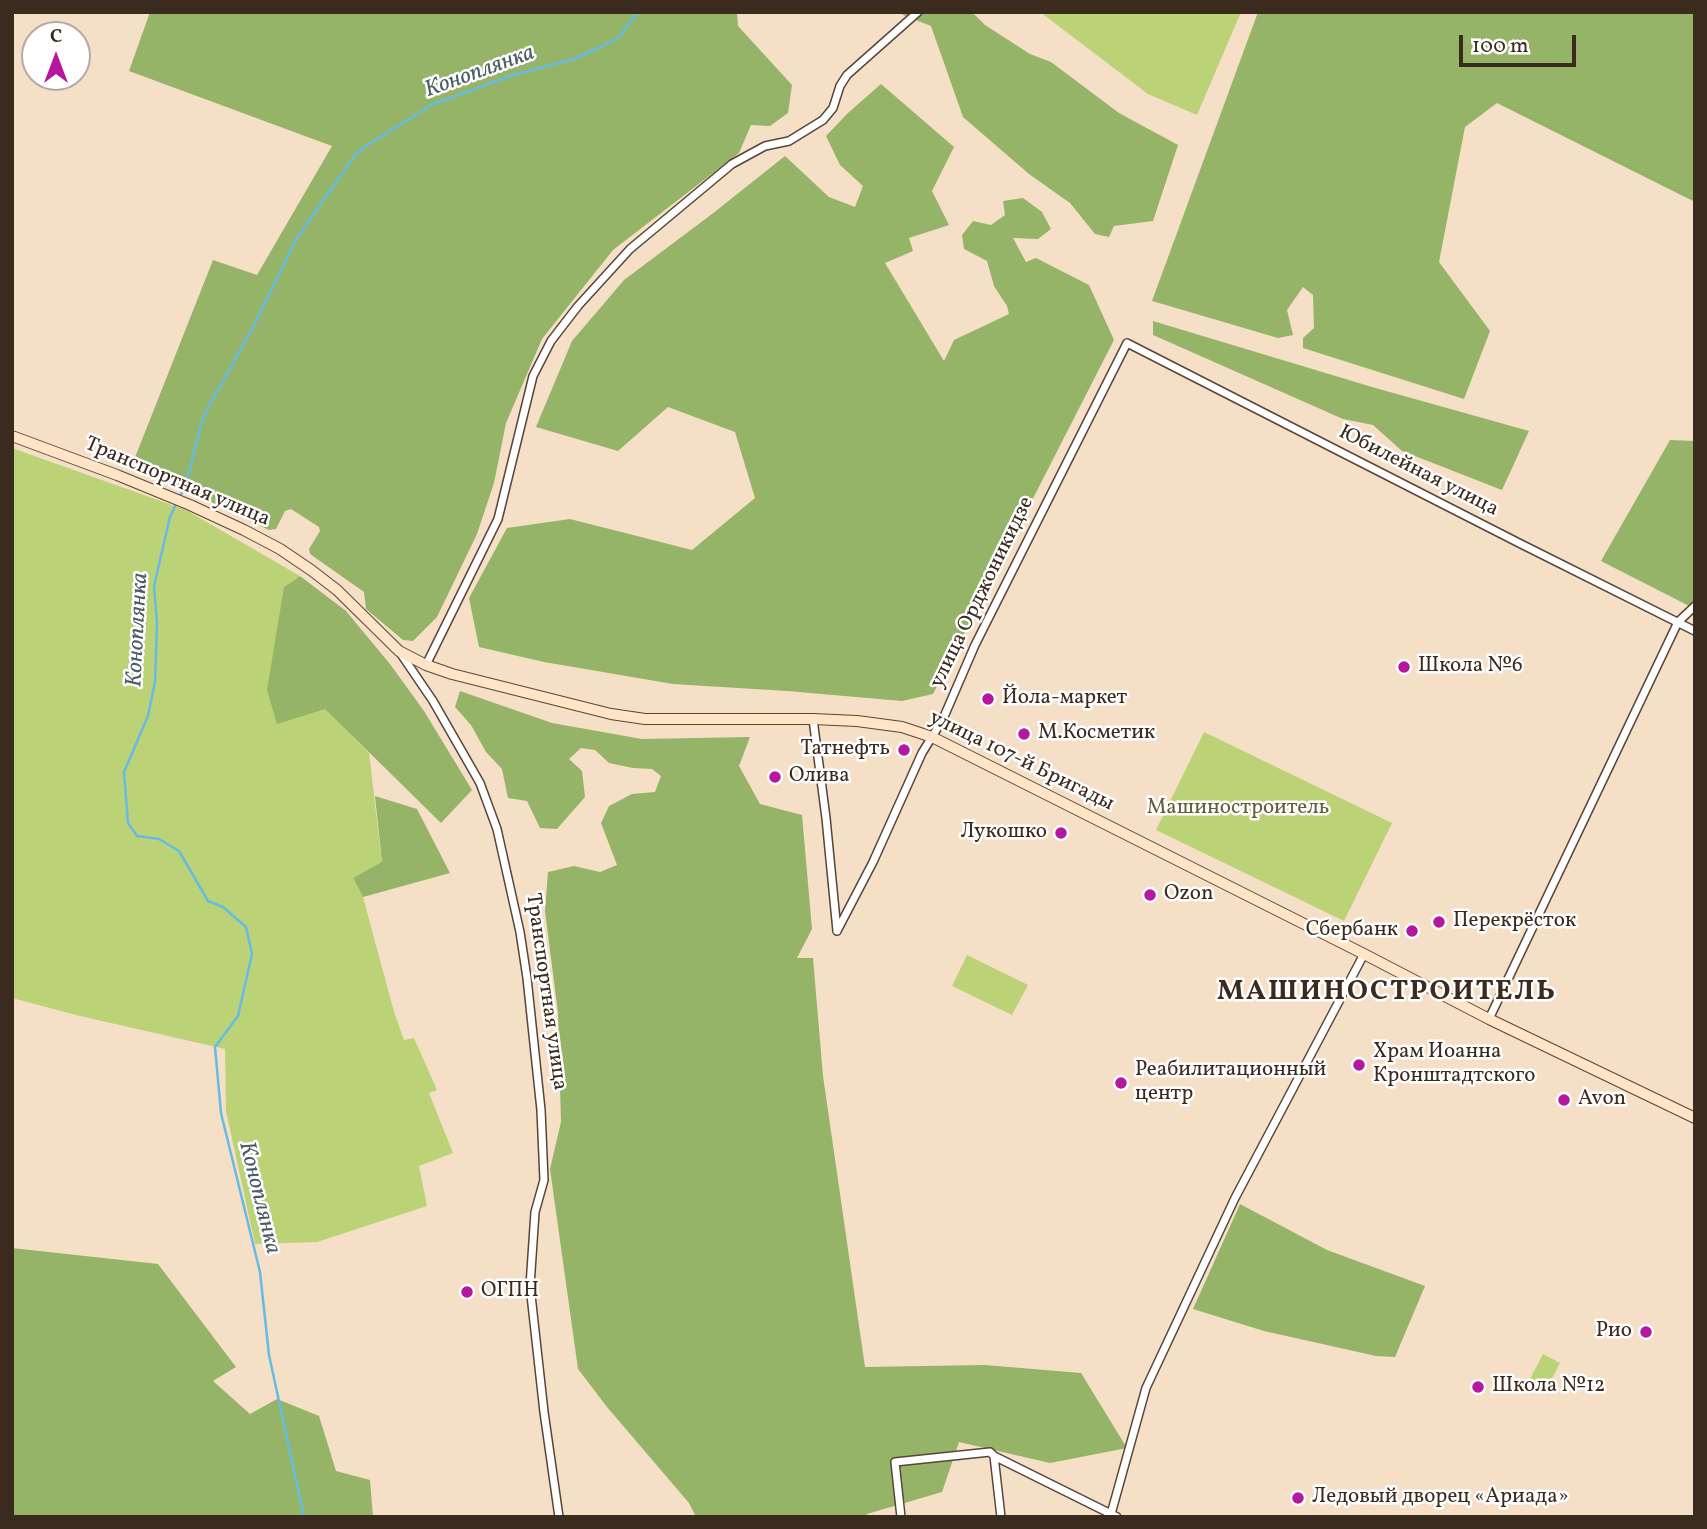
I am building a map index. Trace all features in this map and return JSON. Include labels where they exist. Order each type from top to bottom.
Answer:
[{"type":"main road","name":"Транспортная улица","points":[[12,436],[190,505],[280,549],[337,590],[399,651]]},
{"type":"main road","name":"улица 107-й Бригады","points":[[399,651],[452,674],[611,714],[645,719],[813,719],[878,723],[902,727],[932,737],[1489,1019],[1695,1118]]},
{"type":"street","points":[[426,665],[498,519],[533,376],[551,341],[578,306],[630,249],[732,164],[765,146],[789,141],[823,120],[833,108],[840,86],[847,75],[918,12]]},
{"type":"street","name":"Юбилейная улица","points":[[1127,343],[1695,631]]},
{"type":"street","name":"улица Орджоникидзе","points":[[813,719],[837,931],[873,862],[922,753],[943,719],[980,634],[1127,343]]},
{"type":"street","points":[[1489,1019],[1678,622],[1695,606]]},
{"type":"street","name":"Транспортная улица","points":[[399,651],[433,701],[480,783],[497,829],[520,932],[541,1110],[544,1180],[535,1212],[530,1286],[559,1517]]},
{"type":"street","points":[[901,1517],[895,1462],[990,1452],[1112,1516],[1146,1388],[1235,1198],[1364,954]]},
{"type":"street","points":[[995,1456],[1002,1517]]},
{"type":"green space","points":[[150,12],[737,12],[738,26],[792,85],[788,113],[770,126],[751,125],[739,153],[613,250],[542,339],[506,423],[494,483],[477,534],[437,617],[413,641],[403,640],[366,609],[364,592],[310,554],[309,549],[320,531],[319,527],[291,509],[285,511],[276,529],[269,530],[137,466],[134,460],[213,260],[257,275],[332,146],[129,71]]},
{"type":"green space","points":[[902,12],[972,12],[985,25],[1030,54],[1051,62],[1119,113],[1178,145],[1153,221],[1114,226],[1109,237],[1095,234],[1070,203],[1029,174],[963,117],[931,26],[903,15]]},
{"type":"green space","points":[[1040,12],[1241,12],[1197,115],[1148,94]]},
{"type":"green space","points":[[1258,12],[1695,12],[1695,202],[1497,103],[1465,127],[1439,262],[1490,331],[1464,399],[1303,348],[1303,338],[1314,328],[1313,295],[1303,287],[1287,310],[1293,335],[1278,338],[1152,301]]},
{"type":"green space","points":[[881,84],[954,147],[932,191],[949,225],[909,238],[913,251],[885,263],[944,361],[954,340],[1009,314],[994,286],[987,261],[964,249],[962,235],[973,221],[991,225],[1005,215],[1003,201],[1023,198],[1042,212],[1051,229],[1038,239],[1013,238],[1026,262],[1036,258],[1089,285],[1114,340],[933,694],[902,701],[673,684],[544,662],[479,647],[469,598],[507,528],[570,519],[692,550],[755,498],[735,432],[668,407],[618,451],[536,427],[572,341],[624,280],[785,156],[829,197],[855,207],[863,186],[840,165],[826,136]]},
{"type":"green space","points":[[1153,321],[1529,431],[1502,490],[1402,451],[1373,425],[1343,419],[1153,335]]},
{"type":"green space","points":[[1670,440],[1695,441],[1695,609],[1601,561]]},
{"type":"green space","points":[[12,448],[186,510],[300,576],[284,587],[325,708],[369,753],[382,863],[353,878],[363,897],[404,1040],[414,1038],[437,1090],[429,1093],[453,1153],[419,1166],[427,1206],[317,1242],[255,1244],[226,1111],[225,1049],[12,998]]},
{"type":"green space","points":[[300,576],[346,611],[390,664],[424,711],[472,790],[441,823],[325,709],[277,724],[267,690],[284,587]]},
{"type":"green space","points":[[460,691],[552,723],[642,739],[750,737],[739,766],[760,804],[802,815],[812,929],[797,958],[813,958],[823,1076],[865,1367],[985,1365],[1081,1373],[1127,1448],[1050,1463],[959,1442],[942,1492],[867,1514],[867,1517],[696,1517],[689,1503],[578,1369],[550,1169],[561,1122],[558,1013],[545,911],[548,872],[574,866],[600,872],[617,865],[601,823],[609,806],[632,794],[655,792],[661,776],[652,769],[609,763],[595,750],[581,748],[569,759],[582,771],[585,797],[557,829],[540,828],[527,801],[508,798],[502,769],[486,752],[471,725],[455,707]]},
{"type":"green space","name":"Машиностроитель","points":[[1204,732],[1392,823],[1344,921],[1156,830]]},
{"type":"green space","points":[[375,796],[417,809],[450,873],[363,897],[353,878],[382,862]]},
{"type":"green space","points":[[967,955],[1028,985],[1012,1015],[952,986]]},
{"type":"green space","points":[[1240,1204],[1327,1250],[1425,1286],[1395,1357],[1376,1356],[1264,1331],[1193,1309]]},
{"type":"green space","points":[[12,1248],[158,1264],[236,1367],[213,1381],[250,1414],[277,1399],[319,1416],[336,1471],[370,1480],[373,1517],[14,1517]]},
{"type":"green space","points":[[1543,1354],[1560,1363],[1544,1394],[1527,1385]]},
{"type":"waterway","name":"Коноплянка","points":[[179,498],[186,485],[203,417],[252,329],[297,238],[358,151],[431,105],[513,75],[574,59],[602,46],[618,38],[638,12]]},
{"type":"waterway","name":"Коноплянка","points":[[176,504],[170,517],[154,586],[157,623],[155,682],[148,716],[124,772],[128,823],[137,836],[159,839],[179,851],[208,901],[223,907],[246,927],[252,954],[238,1016],[215,1047],[221,1113],[260,1272],[269,1355],[304,1517]]},
{"type":"place","name":"Школа №6","points":[[1404,667]]},
{"type":"place","name":"Йола-маркет","points":[[988,699]]},
{"type":"place","name":"М.Косметик","points":[[1024,734]]},
{"type":"place","name":"Татнефть","points":[[904,750]]},
{"type":"place","name":"Олива","points":[[775,777]]},
{"type":"place","name":"Лукошко","points":[[1061,833]]},
{"type":"place","name":"Ozon","points":[[1150,895]]},
{"type":"place","name":"Перекрёсток","points":[[1439,922]]},
{"type":"place","name":"Сбербанк","points":[[1412,931]]},
{"type":"place","name":"Храм Иоанна Кронштадтского","points":[[1359,1065]]},
{"type":"place","name":"Реабилитационный центр","points":[[1121,1083]]},
{"type":"place","name":"Avon","points":[[1564,1100]]},
{"type":"place","name":"ОГПН","points":[[467,1292]]},
{"type":"place","name":"Рио","points":[[1646,1332]]},
{"type":"place","name":"Школа №12","points":[[1478,1387]]},
{"type":"place","name":"Ледовый дворец «Ариада»","points":[[1298,1498]]},
{"type":"district","name":"МАШИНОСТРОИТЕЛЬ","points":[[1387,994]]}]
